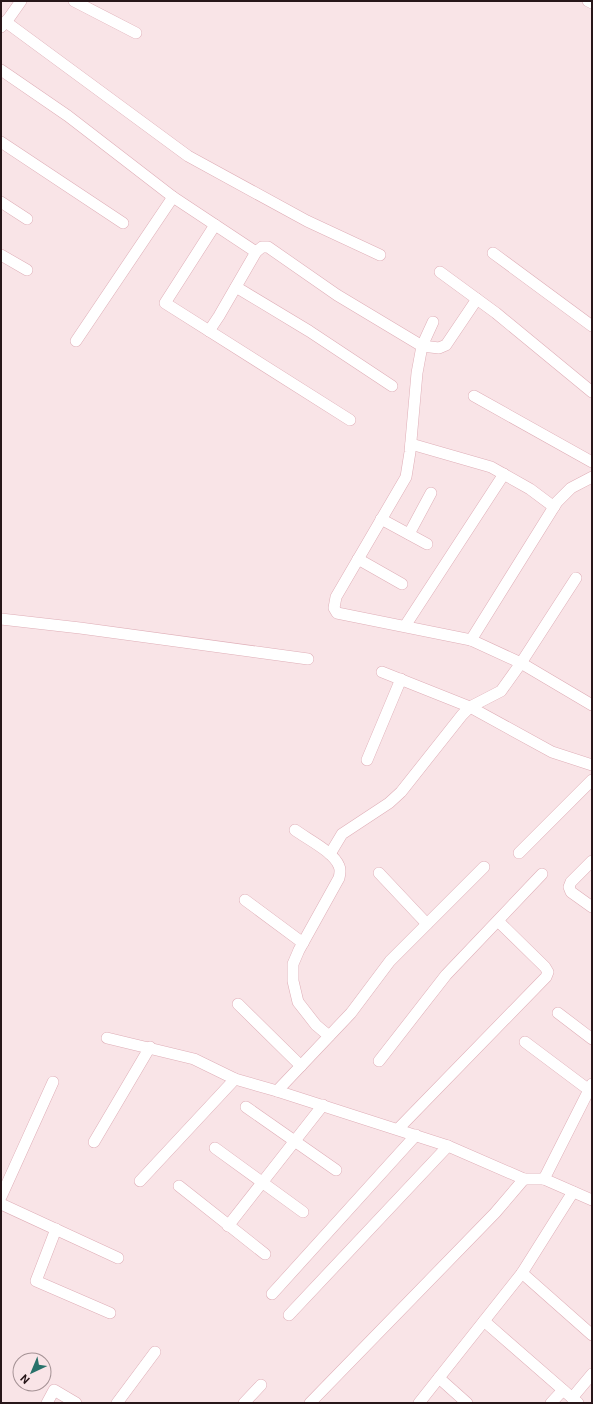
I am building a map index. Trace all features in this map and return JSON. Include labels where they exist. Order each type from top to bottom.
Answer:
[{"type":"street","points":[[21,1],[4,24],[188,156],[307,221],[380,255]]},
{"type":"street","points":[[74,1],[136,33]]},
{"type":"street","points":[[588,1],[592,3]]},
{"type":"street","points":[[1,70],[68,116],[173,197],[256,252]]},
{"type":"street","points":[[1,142],[122,224]]},
{"type":"street","points":[[76,341],[173,197]]},
{"type":"street","points":[[1,202],[27,219]]},
{"type":"street","points":[[215,225],[165,303],[350,420]]},
{"type":"street","points":[[209,331],[256,252],[262,247],[268,247],[337,295],[422,346],[439,348],[446,345],[477,299]]},
{"type":"street","points":[[493,253],[592,326]]},
{"type":"street","points":[[1,255],[27,270]]},
{"type":"street","points":[[440,272],[496,312],[592,392]]},
{"type":"street","points":[[236,287],[309,331],[392,386]]},
{"type":"street","points":[[434,322],[422,346],[417,373],[411,444],[406,477],[336,597],[334,608],[337,613],[471,640],[521,663],[592,705]]},
{"type":"street","points":[[474,396],[592,462]]},
{"type":"street","points":[[411,444],[490,466],[530,489],[554,507]]},
{"type":"street","points":[[405,626],[504,474]]},
{"type":"street","points":[[471,640],[557,502],[571,488],[592,477]]},
{"type":"street","points":[[409,534],[431,493]]},
{"type":"street","points":[[381,519],[427,544]]},
{"type":"street","points":[[358,559],[402,584]]},
{"type":"street","points":[[330,854],[342,834],[390,803],[401,792],[470,707],[502,691],[576,578]]},
{"type":"street","points":[[1,619],[80,628],[308,659]]},
{"type":"street","points":[[382,672],[470,707],[552,752],[592,765]]},
{"type":"street","points":[[367,760],[401,679]]},
{"type":"street","points":[[520,853],[592,780]]},
{"type":"street","points":[[295,830],[330,854],[339,865],[341,871],[339,878],[293,964],[292,981],[298,1002],[316,1025],[329,1036]]},
{"type":"street","points":[[592,860],[571,882],[569,887],[571,892],[592,907]]},
{"type":"street","points":[[277,1091],[351,1013],[390,961],[484,867]]},
{"type":"street","points":[[379,873],[427,924]]},
{"type":"street","points":[[379,1061],[446,975],[542,874]]},
{"type":"street","points":[[245,900],[303,943]]},
{"type":"street","points":[[398,1129],[546,976],[548,972],[546,967],[498,921]]},
{"type":"street","points":[[238,1004],[301,1066]]},
{"type":"street","points":[[558,1013],[592,1039]]},
{"type":"street","points":[[107,1038],[150,1047],[194,1059],[236,1080],[277,1091],[416,1135],[448,1146],[524,1179],[544,1179],[592,1200]]},
{"type":"street","points":[[525,1042],[590,1087],[544,1179]]},
{"type":"street","points":[[94,1142],[150,1047]]},
{"type":"street","points":[[140,1181],[236,1080]]},
{"type":"street","points":[[1,1197],[53,1082]]},
{"type":"street","points":[[228,1226],[323,1106]]},
{"type":"street","points":[[246,1107],[336,1170]]},
{"type":"street","points":[[272,1294],[416,1135]]},
{"type":"street","points":[[289,1315],[448,1146]]},
{"type":"street","points":[[214,1148],[303,1212]]},
{"type":"street","points":[[310,1403],[494,1213],[524,1179]]},
{"type":"street","points":[[179,1186],[265,1254]]},
{"type":"street","points":[[419,1403],[522,1273],[573,1192]]},
{"type":"street","points":[[1,1204],[118,1258]]},
{"type":"street","points":[[56,1229],[36,1281],[110,1312]]},
{"type":"street","points":[[522,1273],[592,1335]]},
{"type":"street","points":[[484,1321],[575,1400],[592,1374]]},
{"type":"street","points":[[117,1403],[155,1352]]},
{"type":"street","points":[[439,1378],[467,1403]]},
{"type":"street","points":[[244,1403],[261,1385]]},
{"type":"street","points":[[47,1403],[54,1390],[76,1403]]},
{"type":"street","points":[[551,1403],[563,1390]]}]
